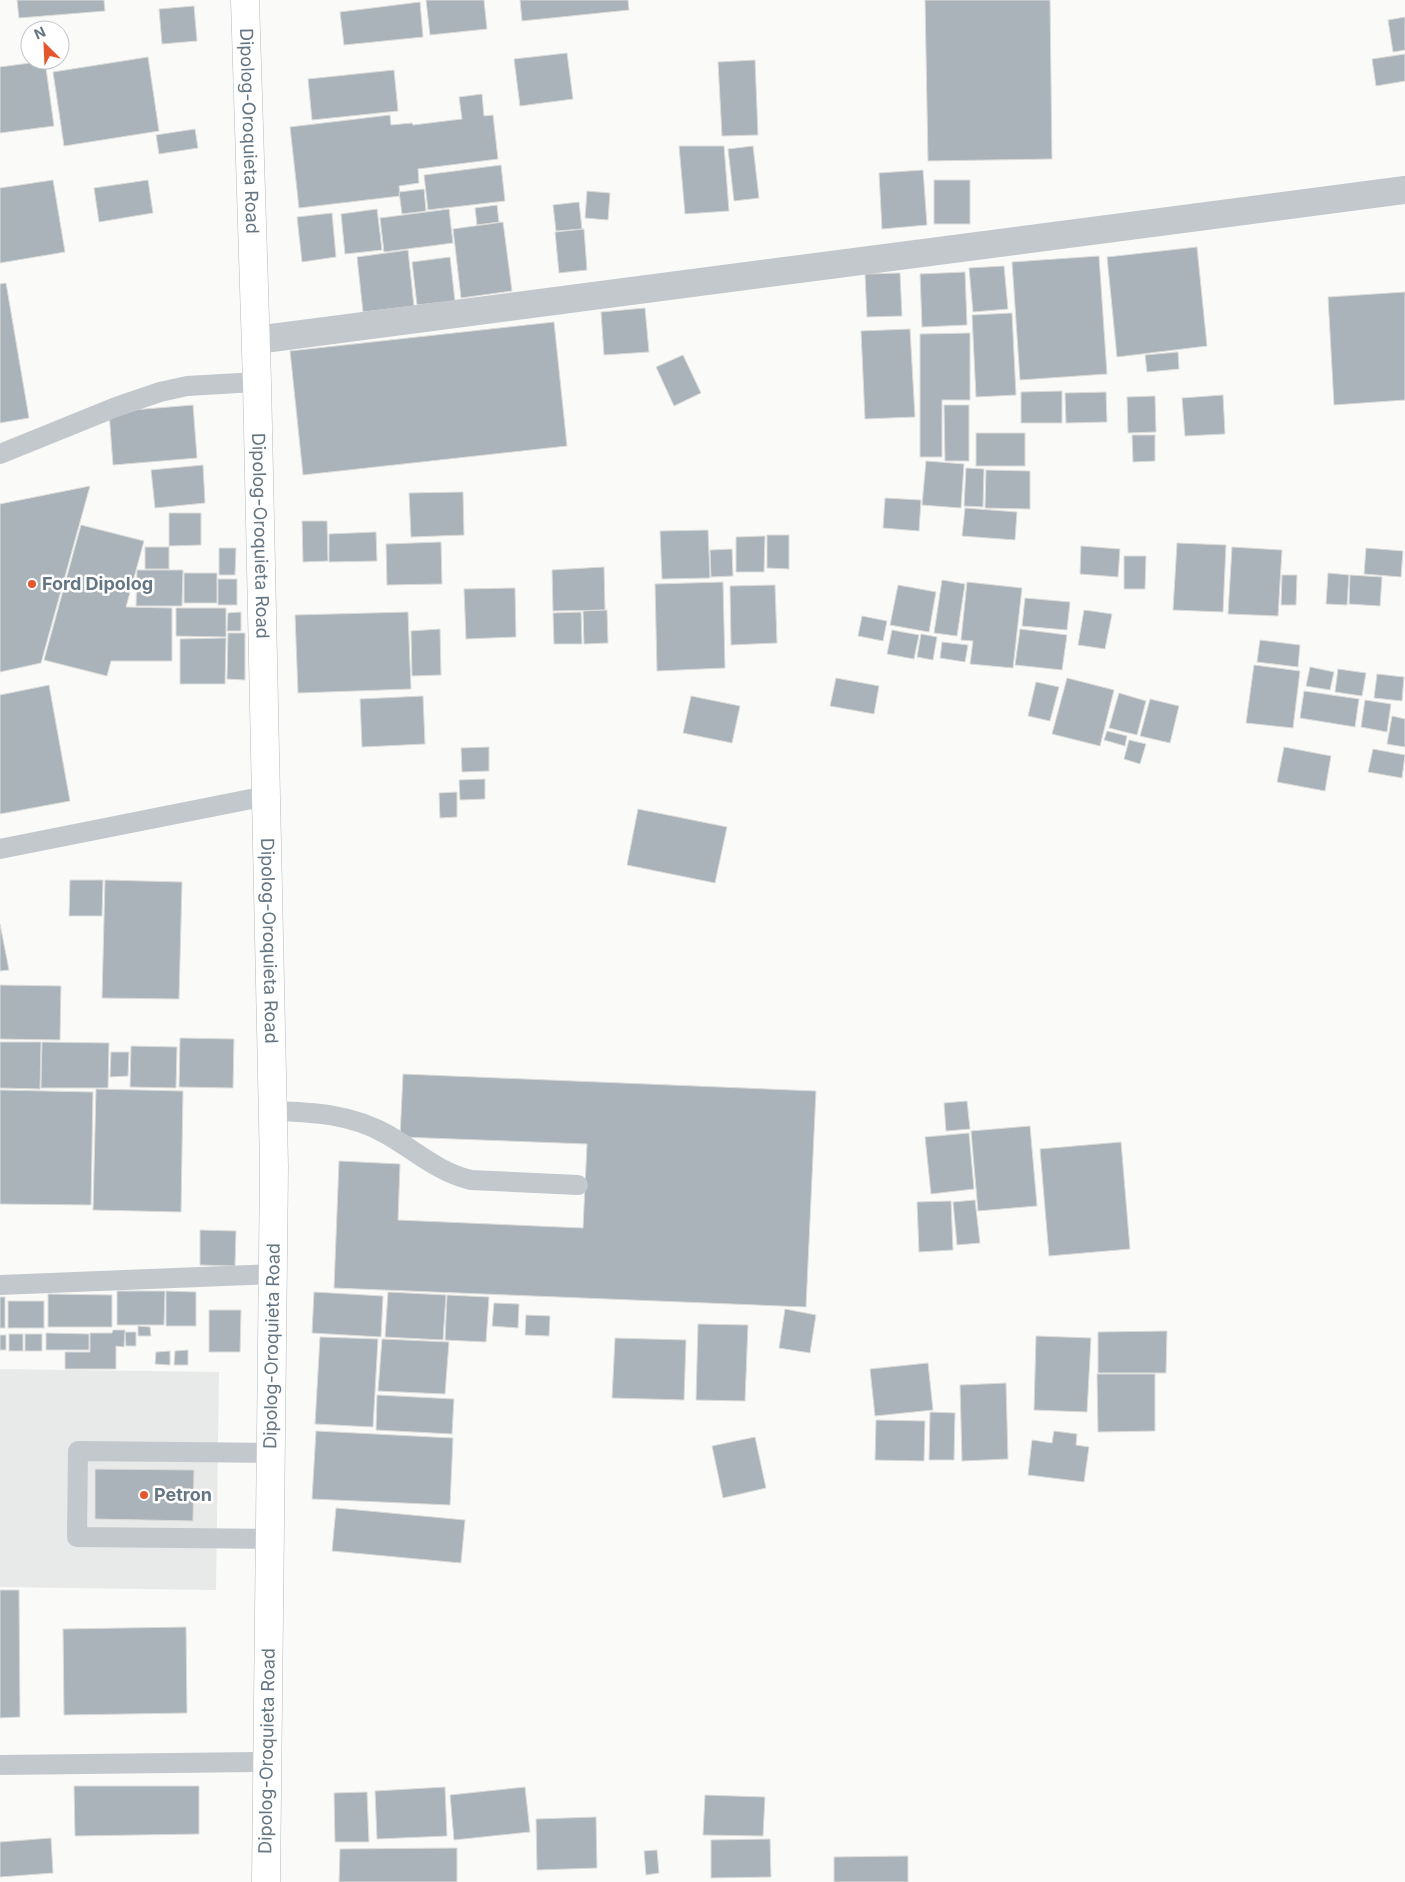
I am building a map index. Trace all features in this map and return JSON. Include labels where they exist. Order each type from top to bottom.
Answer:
[{"type":"main road","name":"Dipolog-Oroquieta Road","points":[[245,0],[256,340],[274,1167],[266,1882]]},
{"type":"street","points":[[256,340],[1405,190]]},
{"type":"lane","points":[[0,454],[116,407],[160,392],[187,386],[257,382]]},
{"type":"lane","points":[[0,849],[266,796]]},
{"type":"lane","points":[[272,1111],[337,1115],[367,1124],[388,1135],[434,1166],[454,1176],[471,1180],[578,1185]]},
{"type":"lane","points":[[0,1285],[272,1274]]},
{"type":"lane","points":[[270,1539],[77,1537],[78,1451],[271,1453]]},
{"type":"lane","points":[[0,1765],[267,1762]]},
{"type":"shaded area","points":[[0,1369],[219,1372],[216,1590],[0,1587]]},
{"type":"building","points":[[17,0],[104,0],[105,11],[19,18]]},
{"type":"building","points":[[426,0],[484,0],[487,29],[430,35]]},
{"type":"building","points":[[520,0],[628,0],[629,10],[522,21]]},
{"type":"building","points":[[925,0],[1050,0],[1052,159],[928,161]]},
{"type":"building","points":[[420,2],[423,37],[344,45],[340,12]]},
{"type":"building","points":[[194,6],[197,41],[162,44],[159,9]]},
{"type":"building","points":[[1405,17],[1405,50],[1393,52],[1388,20]]},
{"type":"building","points":[[567,53],[573,99],[520,106],[514,59]]},
{"type":"building","points":[[1405,54],[1405,81],[1376,86],[1372,59]]},
{"type":"building","points":[[148,57],[159,131],[64,146],[53,72]]},
{"type":"building","points":[[755,60],[758,135],[722,136],[718,62]]},
{"type":"building","points":[[20,64],[20,70],[46,70],[54,126],[0,133],[0,67]]},
{"type":"building","points":[[394,70],[398,111],[312,120],[308,79]]},
{"type":"building","points":[[482,94],[484,116],[493,115],[498,159],[418,169],[419,183],[399,186],[400,196],[299,208],[290,127],[390,115],[391,125],[412,123],[413,125],[462,119],[459,97]]},
{"type":"building","points":[[195,129],[198,148],[159,154],[156,135]]},
{"type":"building","points":[[679,146],[724,146],[729,211],[685,214]]},
{"type":"building","points":[[753,146],[759,198],[734,201],[728,149]]},
{"type":"building","points":[[501,165],[505,201],[428,210],[424,175]]},
{"type":"building","points":[[923,170],[927,225],[882,229],[879,173]]},
{"type":"building","points":[[53,180],[65,252],[0,263],[0,188]]},
{"type":"building","points":[[148,180],[153,213],[99,222],[94,188]]},
{"type":"building","points":[[934,180],[970,180],[970,224],[934,224]]},
{"type":"building","points":[[424,189],[426,211],[402,214],[399,192]]},
{"type":"building","points":[[587,191],[610,193],[608,220],[585,218]]},
{"type":"building","points":[[579,202],[582,229],[556,231],[553,205]]},
{"type":"building","points":[[497,205],[499,222],[477,225],[475,208]]},
{"type":"building","points":[[377,209],[382,250],[345,254],[341,214]]},
{"type":"building","points":[[449,209],[453,243],[384,252],[380,218]]},
{"type":"building","points":[[332,213],[336,257],[302,262],[297,217]]},
{"type":"building","points":[[503,222],[512,291],[461,298],[453,229]]},
{"type":"building","points":[[584,229],[587,270],[559,273],[555,232]]},
{"type":"building","points":[[1197,247],[1207,346],[1117,357],[1107,257]]},
{"type":"building","points":[[408,250],[414,306],[363,312],[357,257]]},
{"type":"building","points":[[1099,256],[1107,374],[1020,380],[1012,262]]},
{"type":"building","points":[[450,257],[455,301],[417,305],[412,262]]},
{"type":"building","points":[[1004,266],[1008,309],[973,312],[969,268]]},
{"type":"building","points":[[965,272],[967,325],[922,327],[920,274]]},
{"type":"building","points":[[900,273],[902,316],[867,317],[865,274]]},
{"type":"building","points":[[6,283],[29,418],[0,423],[0,284]]},
{"type":"building","points":[[1405,292],[1405,400],[1334,405],[1328,297]]},
{"type":"building","points":[[645,308],[649,352],[604,355],[601,312]]},
{"type":"building","points":[[1012,313],[1016,395],[976,397],[972,315]]},
{"type":"building","points":[[554,322],[567,446],[303,475],[290,351]]},
{"type":"building","points":[[910,329],[915,417],[865,419],[861,331]]},
{"type":"building","points":[[970,333],[970,400],[942,400],[942,457],[920,457],[920,334]]},
{"type":"building","points":[[1178,352],[1179,369],[1147,372],[1145,355]]},
{"type":"building","points":[[683,355],[701,393],[674,406],[656,367]]},
{"type":"building","points":[[1062,391],[1062,423],[1021,423],[1021,392]]},
{"type":"building","points":[[1106,392],[1107,422],[1066,423],[1065,393]]},
{"type":"building","points":[[1223,395],[1225,434],[1185,436],[1182,398]]},
{"type":"building","points":[[1155,396],[1156,432],[1128,433],[1127,397]]},
{"type":"building","points":[[193,405],[197,458],[113,465],[109,412]]},
{"type":"building","points":[[944,405],[969,405],[969,461],[945,461]]},
{"type":"building","points":[[976,433],[1025,433],[1025,466],[976,466]]},
{"type":"building","points":[[1132,435],[1155,435],[1155,461],[1133,462]]},
{"type":"building","points":[[926,461],[964,464],[961,508],[922,505]]},
{"type":"building","points":[[203,465],[205,503],[155,508],[151,470]]},
{"type":"building","points":[[966,468],[984,469],[983,507],[964,506]]},
{"type":"building","points":[[986,470],[1030,471],[1030,509],[985,508]]},
{"type":"building","name":"Ford Dipolog","points":[[90,486],[41,663],[0,672],[0,504]]},
{"type":"building","points":[[463,492],[464,535],[411,537],[409,493]]},
{"type":"building","points":[[885,498],[921,500],[919,531],[883,528]]},
{"type":"building","points":[[965,508],[1017,512],[1015,540],[962,536]]},
{"type":"building","points":[[169,513],[201,513],[201,545],[169,546]]},
{"type":"building","points":[[302,521],[327,521],[328,561],[303,562]]},
{"type":"building","points":[[81,525],[144,541],[126,607],[172,608],[172,661],[111,661],[107,676],[44,660]]},
{"type":"building","points":[[708,530],[710,578],[662,579],[660,531]]},
{"type":"building","points":[[376,532],[377,561],[329,562],[329,534]]},
{"type":"building","points":[[767,535],[789,535],[789,569],[767,568]]},
{"type":"building","points":[[765,536],[764,572],[736,572],[736,537]]},
{"type":"building","points":[[441,542],[442,584],[387,585],[386,544]]},
{"type":"building","points":[[1177,543],[1226,545],[1223,612],[1173,610]]},
{"type":"building","points":[[1081,546],[1120,549],[1118,577],[1080,574]]},
{"type":"building","points":[[145,547],[169,547],[169,569],[145,569]]},
{"type":"building","points":[[1232,547],[1282,550],[1278,616],[1228,614]]},
{"type":"building","points":[[219,548],[236,548],[235,575],[219,575]]},
{"type":"building","points":[[1366,548],[1403,551],[1401,577],[1364,574]]},
{"type":"building","points":[[732,549],[733,576],[711,577],[710,550]]},
{"type":"building","points":[[1124,556],[1146,556],[1145,589],[1124,589]]},
{"type":"building","points":[[604,567],[605,610],[553,611],[552,570]]},
{"type":"building","points":[[137,570],[183,570],[182,606],[136,606]]},
{"type":"building","points":[[184,573],[217,573],[217,603],[184,603]]},
{"type":"building","points":[[1328,573],[1349,575],[1347,605],[1326,604]]},
{"type":"building","points":[[1282,575],[1297,575],[1296,605],[1281,605]]},
{"type":"building","points":[[1350,575],[1382,577],[1380,606],[1349,604]]},
{"type":"building","points":[[218,579],[237,579],[237,605],[218,605]]},
{"type":"building","points":[[942,580],[965,584],[957,636],[934,633]]},
{"type":"building","points":[[723,582],[725,668],[657,671],[655,584]]},
{"type":"building","points":[[967,582],[1022,588],[1013,668],[970,664],[973,641],[961,640]]},
{"type":"building","points":[[775,585],[777,643],[731,645],[730,586]]},
{"type":"building","points":[[898,585],[936,592],[929,632],[890,625]]},
{"type":"building","points":[[515,588],[516,637],[466,639],[464,589]]},
{"type":"building","points":[[1025,598],[1070,602],[1067,630],[1022,626]]},
{"type":"building","points":[[176,608],[226,608],[226,637],[176,636]]},
{"type":"building","points":[[607,610],[608,643],[584,644],[583,611]]},
{"type":"building","points":[[1084,610],[1112,614],[1105,649],[1078,645]]},
{"type":"building","points":[[241,612],[241,631],[227,631],[228,613]]},
{"type":"building","points":[[408,612],[411,689],[298,693],[295,615]]},
{"type":"building","points":[[581,612],[582,644],[554,644],[553,613]]},
{"type":"building","points":[[862,616],[887,621],[883,641],[858,636]]},
{"type":"building","points":[[440,629],[441,675],[412,676],[411,631]]},
{"type":"building","points":[[1020,629],[1067,635],[1062,670],[1015,665]]},
{"type":"building","points":[[892,630],[919,635],[914,659],[887,654]]},
{"type":"building","points":[[228,633],[245,633],[245,680],[227,679]]},
{"type":"building","points":[[921,634],[937,637],[933,660],[917,657]]},
{"type":"building","points":[[226,638],[225,684],[180,684],[180,639]]},
{"type":"building","points":[[1260,640],[1300,645],[1298,667],[1257,662]]},
{"type":"building","points":[[942,642],[968,645],[965,662],[940,658]]},
{"type":"building","points":[[1254,665],[1300,671],[1293,728],[1246,723]]},
{"type":"building","points":[[1310,667],[1334,672],[1330,690],[1306,686]]},
{"type":"building","points":[[1338,669],[1366,673],[1362,696],[1335,692]]},
{"type":"building","points":[[1377,674],[1404,677],[1402,701],[1374,698]]},
{"type":"building","points":[[836,678],[879,686],[874,714],[830,706]]},
{"type":"building","points":[[1067,678],[1114,690],[1100,746],[1052,734]]},
{"type":"building","points":[[1036,682],[1059,687],[1050,721],[1028,716]]},
{"type":"building","points":[[49,685],[70,801],[0,814],[0,695]]},
{"type":"building","points":[[1304,691],[1359,699],[1355,727],[1300,718]]},
{"type":"building","points":[[1119,693],[1146,701],[1137,735],[1109,728]]},
{"type":"building","points":[[423,696],[425,744],[362,747],[360,699]]},
{"type":"building","points":[[691,696],[740,706],[732,743],[683,733]]},
{"type":"building","points":[[1150,699],[1179,706],[1170,743],[1140,736]]},
{"type":"building","points":[[1365,700],[1391,704],[1387,732],[1361,727]]},
{"type":"building","points":[[1392,716],[1405,719],[1405,747],[1387,744]]},
{"type":"building","points":[[1107,731],[1127,736],[1125,746],[1104,740]]},
{"type":"building","points":[[1129,740],[1146,744],[1140,764],[1124,759]]},
{"type":"building","points":[[489,747],[489,771],[462,772],[461,748]]},
{"type":"building","points":[[1284,747],[1331,756],[1325,791],[1277,782]]},
{"type":"building","points":[[1373,749],[1405,755],[1402,778],[1368,772]]},
{"type":"building","points":[[485,779],[485,799],[460,800],[459,780]]},
{"type":"building","points":[[457,792],[457,817],[440,818],[439,793]]},
{"type":"building","points":[[638,809],[727,827],[715,883],[627,865]]},
{"type":"building","points":[[70,880],[103,880],[102,916],[69,916]]},
{"type":"building","points":[[105,880],[182,882],[179,999],[102,998]]},
{"type":"building","points":[[0,924],[9,970],[0,971]]},
{"type":"building","points":[[0,985],[61,986],[60,1040],[0,1039]]},
{"type":"building","points":[[180,1038],[234,1039],[233,1088],[179,1087]]},
{"type":"building","points":[[0,1042],[41,1042],[40,1089],[0,1088]]},
{"type":"building","points":[[42,1042],[109,1043],[108,1088],[41,1088]]},
{"type":"building","points":[[131,1046],[177,1047],[176,1088],[130,1087]]},
{"type":"building","points":[[111,1052],[129,1052],[128,1076],[110,1077]]},
{"type":"building","points":[[403,1074],[816,1091],[806,1307],[334,1288],[339,1161],[400,1164],[398,1220],[583,1228],[587,1144],[400,1137]]},
{"type":"building","points":[[96,1089],[183,1091],[181,1212],[93,1210]]},
{"type":"building","points":[[0,1090],[93,1092],[91,1205],[0,1204]]},
{"type":"building","points":[[967,1101],[970,1129],[946,1131],[944,1103]]},
{"type":"building","points":[[1030,1126],[1037,1206],[978,1211],[971,1131]]},
{"type":"building","points":[[969,1133],[974,1189],[931,1194],[925,1137]]},
{"type":"building","points":[[1121,1142],[1130,1249],[1049,1256],[1040,1149]]},
{"type":"building","points":[[975,1200],[980,1243],[957,1245],[953,1202]]},
{"type":"building","points":[[951,1201],[953,1250],[919,1252],[917,1202]]},
{"type":"building","points":[[200,1230],[236,1231],[235,1266],[200,1265]]},
{"type":"building","points":[[117,1291],[165,1291],[164,1325],[117,1325]]},
{"type":"building","points":[[166,1291],[196,1292],[196,1326],[166,1326]]},
{"type":"building","points":[[314,1292],[383,1296],[381,1337],[312,1333]]},
{"type":"building","points":[[388,1292],[446,1295],[443,1340],[385,1337]]},
{"type":"building","points":[[48,1294],[112,1295],[112,1327],[48,1327]]},
{"type":"building","points":[[447,1295],[489,1297],[486,1342],[445,1340]]},
{"type":"building","points":[[0,1297],[5,1297],[5,1328],[0,1328]]},
{"type":"building","points":[[8,1301],[44,1301],[44,1328],[8,1328]]},
{"type":"building","points":[[494,1303],[519,1304],[518,1328],[492,1326]]},
{"type":"building","points":[[785,1309],[816,1315],[810,1353],[779,1348]]},
{"type":"building","points":[[209,1310],[241,1310],[240,1352],[209,1352]]},
{"type":"building","points":[[526,1315],[550,1316],[549,1336],[525,1335]]},
{"type":"building","points":[[698,1324],[748,1325],[745,1401],[696,1400]]},
{"type":"building","points":[[138,1326],[150,1327],[151,1336],[138,1336]]},
{"type":"building","points":[[113,1330],[125,1330],[124,1347],[116,1346],[116,1369],[65,1369],[65,1352],[90,1352],[90,1333],[112,1333]]},
{"type":"building","points":[[1167,1331],[1166,1373],[1098,1373],[1098,1332]]},
{"type":"building","points":[[125,1332],[136,1332],[136,1346],[126,1346]]},
{"type":"building","points":[[46,1333],[89,1334],[89,1350],[46,1350]]},
{"type":"building","points":[[9,1334],[23,1334],[23,1351],[9,1351]]},
{"type":"building","points":[[25,1334],[42,1334],[42,1351],[25,1351]]},
{"type":"building","points":[[0,1335],[6,1335],[6,1350],[0,1350]]},
{"type":"building","points":[[1036,1336],[1091,1338],[1087,1412],[1034,1410]]},
{"type":"building","points":[[320,1337],[378,1339],[373,1427],[315,1424]]},
{"type":"building","points":[[615,1338],[686,1340],[684,1400],[612,1398]]},
{"type":"building","points":[[382,1339],[449,1342],[445,1394],[378,1391]]},
{"type":"building","points":[[188,1350],[188,1365],[174,1365],[175,1351]]},
{"type":"building","points":[[170,1351],[170,1365],[155,1364],[156,1352]]},
{"type":"building","points":[[928,1363],[933,1410],[875,1416],[870,1369]]},
{"type":"building","points":[[1097,1374],[1155,1374],[1155,1431],[1098,1432]]},
{"type":"building","points":[[1006,1383],[1008,1459],[962,1461],[960,1385]]},
{"type":"building","points":[[377,1395],[454,1399],[452,1434],[376,1430]]},
{"type":"building","points":[[930,1412],[955,1413],[954,1460],[929,1460]]},
{"type":"building","points":[[876,1420],[925,1421],[924,1461],[875,1460]]},
{"type":"building","points":[[316,1431],[453,1438],[450,1505],[312,1499]]},
{"type":"building","points":[[1054,1431],[1077,1434],[1076,1445],[1089,1447],[1084,1482],[1028,1475],[1032,1440],[1052,1443]]},
{"type":"building","points":[[755,1437],[766,1488],[723,1498],[712,1446]]},
{"type":"building","name":"Petron","points":[[95,1469],[194,1470],[193,1521],[95,1519]]},
{"type":"building","points":[[336,1508],[465,1520],[461,1563],[332,1551]]},
{"type":"building","points":[[0,1590],[19,1590],[20,1717],[0,1718]]},
{"type":"building","points":[[186,1627],[187,1713],[64,1715],[63,1629]]},
{"type":"building","points":[[74,1786],[199,1786],[199,1834],[75,1836]]},
{"type":"building","points":[[445,1787],[447,1836],[377,1839],[375,1791]]},
{"type":"building","points":[[525,1787],[530,1832],[454,1840],[450,1795]]},
{"type":"building","points":[[367,1792],[369,1842],[335,1842],[334,1793]]},
{"type":"building","points":[[705,1795],[765,1797],[763,1836],[703,1835]]},
{"type":"building","points":[[596,1817],[597,1868],[537,1870],[536,1819]]},
{"type":"building","points":[[51,1838],[53,1873],[0,1877],[0,1842]]},
{"type":"building","points":[[770,1839],[771,1877],[711,1878],[711,1840]]},
{"type":"building","points":[[457,1848],[457,1882],[339,1882],[340,1849]]},
{"type":"building","points":[[657,1850],[659,1873],[646,1875],[644,1851]]},
{"type":"building","points":[[908,1856],[908,1882],[834,1882],[834,1857]]},
{"type":"place","name":"Ford Dipolog","points":[[32,584]]},
{"type":"place","name":"Petron","points":[[144,1495]]}]
